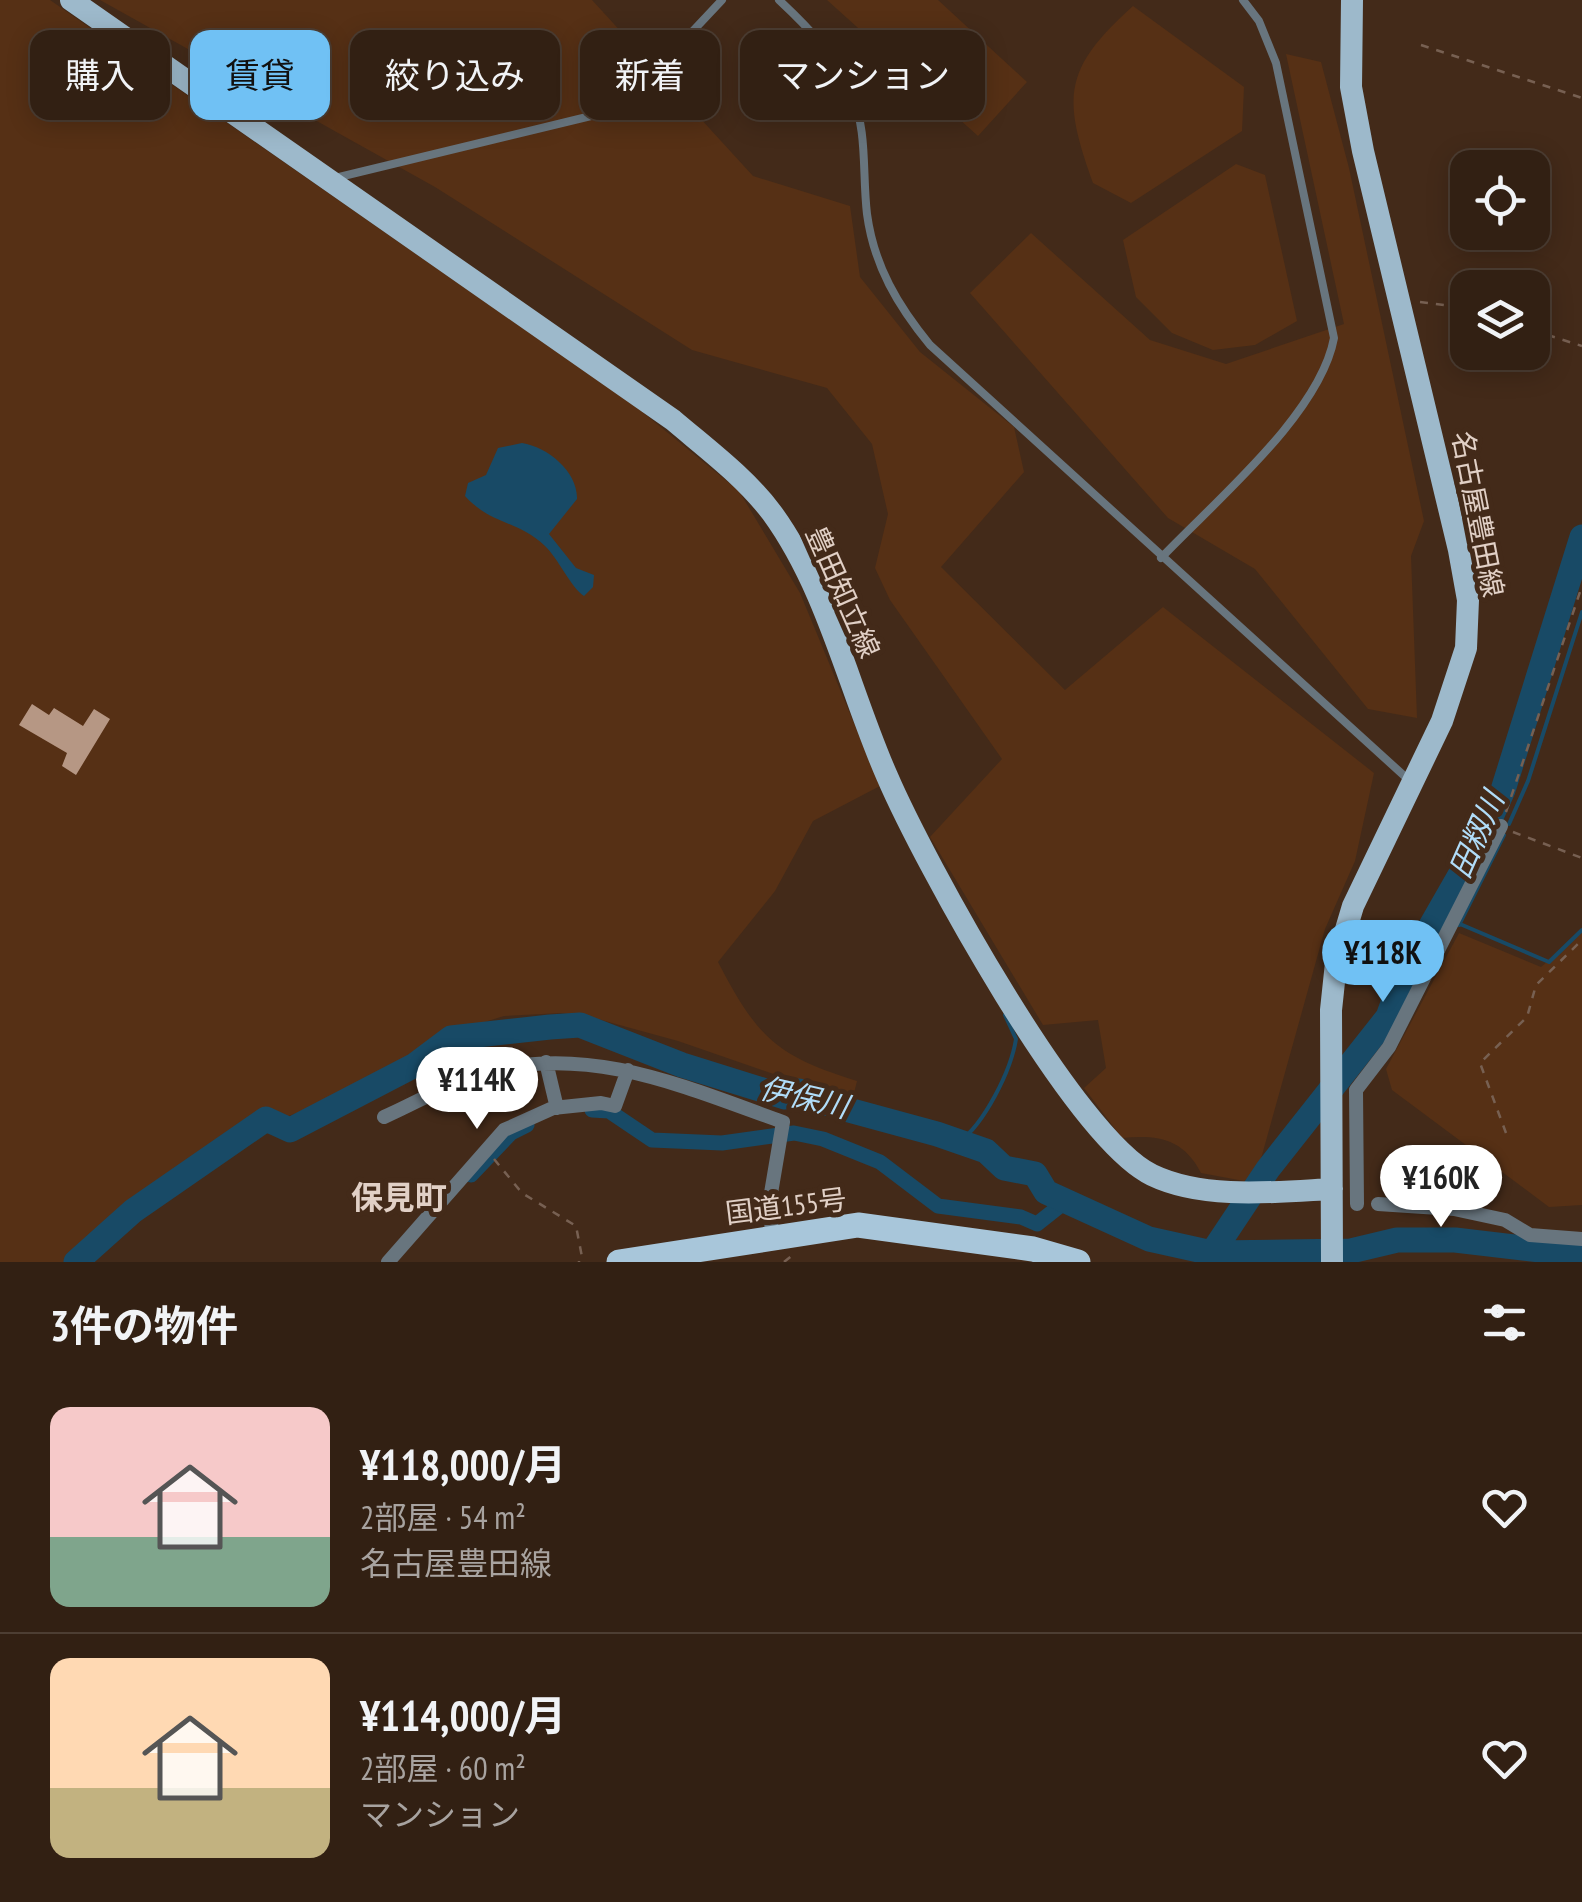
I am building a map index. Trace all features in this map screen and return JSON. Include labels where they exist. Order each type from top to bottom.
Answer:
[{"type":"highway","name":"国道155号","points":[[619,1262],[858,1226],[1018,1246],[1078,1262]]},
{"type":"main road","name":"豊田知立線","points":[[71,0],[672,420],[743,480],[773,515],[814,587],[887,777],[946,890],[1072,1096],[1102,1135],[1130,1162],[1183,1186],[1230,1190],[1332,1189]]},
{"type":"main road","name":"名古屋豊田線","points":[[1332,1262],[1331,1016],[1336,963],[1353,906],[1442,721],[1466,648],[1468,600],[1351,87],[1352,0]]},
{"type":"street","points":[[1357,1204],[1356,1090],[1389,1047],[1501,826]]},
{"type":"street","points":[[546,1062],[557,1108]]},
{"type":"street","points":[[384,1117],[480,1074],[546,1062],[628,1070],[783,1122],[770,1199],[772,1237]]},
{"type":"street","points":[[388,1262],[504,1130],[557,1108],[601,1102],[615,1106],[628,1070]]},
{"type":"street","points":[[1378,1204],[1454,1209],[1505,1220],[1530,1236],[1582,1239]]},
{"type":"lane","points":[[330,180],[591,116],[644,83],[722,0]]},
{"type":"lane","points":[[780,0],[824,46],[851,92],[864,136],[873,243],[890,290],[904,313],[930,345],[1414,784]]},
{"type":"lane","points":[[1162,558],[1309,399],[1330,362],[1334,338],[1276,63],[1259,21],[1244,0]]},
{"type":"path","points":[[1421,44],[1582,98]]},
{"type":"path","points":[[1398,298],[1450,305]]},
{"type":"path","points":[[1550,336],[1582,346]]},
{"type":"path","points":[[1582,586],[1501,826],[1582,858]]},
{"type":"path","points":[[1506,1133],[1480,1062],[1527,1017],[1536,984],[1582,940]]},
{"type":"path","points":[[488,1152],[522,1193],[576,1226],[580,1262]]},
{"type":"shaded area","points":[[0,0],[50,0],[93,30],[30,30],[30,120],[170,120],[170,83],[190,97],[190,120],[223,120],[635,406],[739,491],[800,593],[880,786],[813,821],[775,891],[718,962],[745,1009],[772,1040],[807,1062],[857,1081],[852,1101],[678,1041],[594,1018],[561,1013],[504,1016],[433,1038],[355,1092],[280,1119],[96,1230],[66,1262],[0,1262]]},
{"type":"shaded area","points":[[100,0],[592,0],[619,30],[580,30],[580,120],[702,120],[753,176],[850,206],[860,277],[920,352],[1014,427],[1024,472],[941,567],[1065,690],[1163,607],[1374,773],[1355,861],[1325,929],[1257,1173],[1244,1181],[1201,1173],[1186,1152],[1168,1141],[1122,1138],[1084,1088],[1106,1068],[1098,1020],[1043,1025],[930,837],[1002,759],[890,600],[875,568],[888,514],[872,444],[827,388],[692,350],[435,187],[315,120],[330,120],[330,30],[190,30],[190,50],[170,39],[170,30],[154,30]]},
{"type":"shaded area","points":[[827,0],[938,0],[971,30],[860,30]]},
{"type":"shaded area","points":[[1133,6],[1244,87],[1242,131],[1131,203],[1093,183],[1076,128],[1074,106],[1081,67],[1110,28]]},
{"type":"shaded area","points":[[985,43],[1027,82],[978,136],[960,120],[985,120]]},
{"type":"shaded area","points":[[1286,54],[1321,62],[1349,168],[1424,521],[1411,556],[1417,718],[1368,709],[1255,569],[1168,518],[970,293],[1031,233],[1150,340],[1226,364],[1344,324]]},
{"type":"shaded area","points":[[1236,164],[1265,175],[1297,321],[1255,345],[1213,350],[1172,333],[1136,297],[1123,240]]},
{"type":"shaded area","points":[[1582,932],[1582,1205],[1549,1207],[1392,1090],[1386,1069],[1459,933],[1541,967]]},
{"type":"water","points":[[522,443],[551,455],[572,479],[577,499],[549,534],[576,568],[594,575],[593,587],[584,596],[545,546],[465,496],[468,483],[486,475],[498,448]]},
{"type":"building","points":[[32,704],[49,715],[54,708],[83,726],[94,709],[110,719],[76,775],[62,766],[67,753],[19,725]]},
{"type":"waterway","name":"田籾川","points":[[1212,1253],[1268,1169],[1388,1017],[1404,973],[1483,835],[1503,790],[1582,537]]},
{"type":"waterway","points":[[1509,824],[1528,781],[1582,612]]},
{"type":"waterway","points":[[1459,925],[1504,835]]},
{"type":"waterway","points":[[1460,924],[1549,962],[1582,930]]},
{"type":"waterway","points":[[959,1142],[987,1110],[1008,1066],[1016,1039],[1005,1015]]},
{"type":"waterway","name":"伊保川","points":[[76,1262],[133,1211],[266,1119],[290,1130],[415,1065],[451,1038],[580,1025],[682,1065],[785,1097],[799,1091],[834,1106],[986,1151],[1004,1168],[1035,1174],[1046,1192],[1149,1239],[1212,1253],[1351,1251],[1397,1240],[1455,1240],[1582,1255]]},
{"type":"waterway","points":[[592,1110],[609,1111],[652,1140],[722,1143],[794,1133],[823,1139],[880,1162],[938,1206],[1021,1217],[1037,1224],[1066,1201]]},
{"type":"waterway","points":[[471,1175],[511,1133],[527,1125]]},
{"type":"district","name":"保見町","points":[[399,1198]]}]
